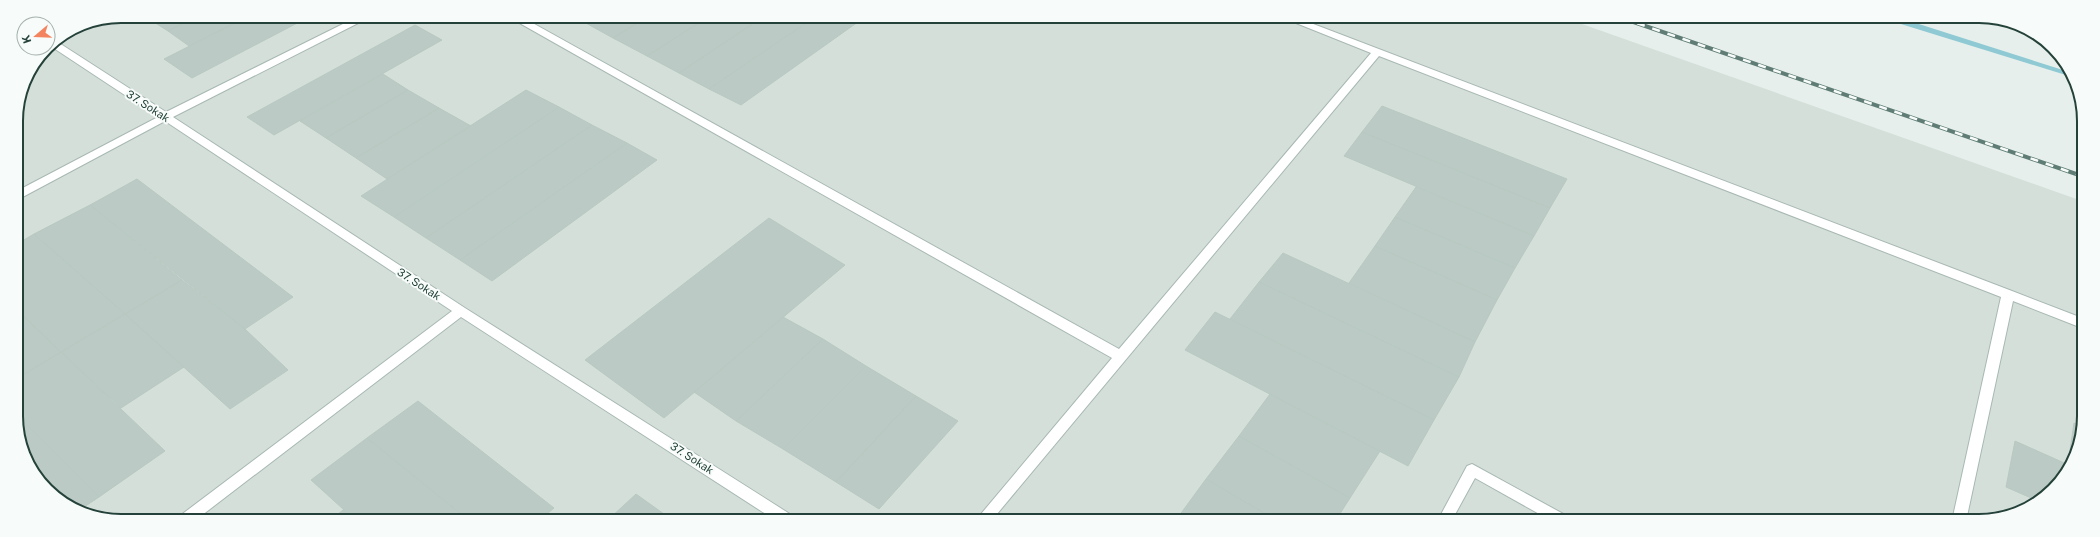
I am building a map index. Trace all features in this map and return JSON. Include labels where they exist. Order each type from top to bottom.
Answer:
[{"type":"lane","points":[[23,193],[166,117],[354,23]]},
{"type":"lane","points":[[525,23],[1120,356]]},
{"type":"lane","points":[[1302,23],[2077,321]]},
{"type":"lane","name":"37. Sokak","points":[[58,46],[461,311],[779,514]]},
{"type":"lane","points":[[988,514],[1377,52]]},
{"type":"lane","points":[[1961,514],[2008,294]]},
{"type":"lane","points":[[193,514],[461,311]]},
{"type":"lane","points":[[1448,514],[1472,470],[1551,514]]},
{"type":"shaded area","points":[[121,23],[1579,23],[2077,199],[2077,416],[2075,435],[2070,453],[2064,465],[2053,481],[2044,490],[2016,507],[2004,511],[1985,514],[115,514],[102,512],[90,509],[72,501],[61,494],[43,476],[33,459],[25,435],[23,416],[23,115],[26,96],[30,84],[43,61],[48,56],[56,56],[56,47],[72,36],[90,28]]},
{"type":"building","points":[[155,23],[185,23],[168,31]]},
{"type":"building","points":[[185,23],[235,23],[189,46],[168,31]]},
{"type":"building","points":[[235,23],[297,23],[192,78],[164,59]]},
{"type":"building","points":[[586,23],[637,23],[613,38]]},
{"type":"building","points":[[637,23],[699,23],[647,56],[613,38]]},
{"type":"building","points":[[699,23],[754,23],[679,73],[647,56]]},
{"type":"building","points":[[754,23],[806,23],[709,89],[679,73]]},
{"type":"building","points":[[806,23],[857,23],[741,105],[709,89]]},
{"type":"building","points":[[415,25],[442,40],[274,135],[247,117]]},
{"type":"building","points":[[383,74],[408,90],[326,138],[300,121]]},
{"type":"building","points":[[408,90],[439,108],[356,158],[326,138]]},
{"type":"building","points":[[526,90],[559,107],[394,217],[361,196]]},
{"type":"building","points":[[1382,106],[1567,179],[1550,208],[1362,132]]},
{"type":"building","points":[[559,107],[592,125],[426,238],[394,217]]},
{"type":"building","points":[[439,108],[471,126],[387,179],[356,158]]},
{"type":"building","points":[[592,125],[627,143],[460,260],[426,238]]},
{"type":"building","points":[[1362,132],[1550,208],[1534,236],[1344,156]]},
{"type":"building","points":[[627,143],[657,160],[492,281],[460,260]]},
{"type":"building","points":[[137,179],[293,297],[245,329],[90,205]]},
{"type":"building","points":[[1416,187],[1534,236],[1515,268],[1395,217]]},
{"type":"building","points":[[90,205],[182,280],[125,314],[34,234]]},
{"type":"building","points":[[1395,217],[1515,268],[1497,300],[1375,246]]},
{"type":"building","points":[[769,218],[845,265],[664,418],[585,360]]},
{"type":"building","points":[[34,234],[125,314],[61,352],[23,316],[23,240]]},
{"type":"building","points":[[1375,246],[1497,300],[1475,342],[1349,283]]},
{"type":"building","points":[[1283,253],[1475,342],[1459,377],[1259,282]]},
{"type":"building","points":[[182,280],[245,329],[288,370],[230,409],[125,314]]},
{"type":"building","points":[[1259,282],[1459,377],[1434,420],[1230,319]]},
{"type":"building","points":[[1215,312],[1434,420],[1408,466],[1185,350]]},
{"type":"building","points":[[125,314],[184,367],[121,408],[61,352]]},
{"type":"building","points":[[23,316],[61,352],[23,375]]},
{"type":"building","points":[[783,317],[823,339],[736,421],[694,392]]},
{"type":"building","points":[[823,339],[866,366],[783,449],[736,421]]},
{"type":"building","points":[[61,352],[165,451],[99,497],[23,421],[23,375]]},
{"type":"building","points":[[866,366],[916,396],[836,482],[783,449]]},
{"type":"building","points":[[1270,394],[1380,451],[1350,498],[1239,436]]},
{"type":"building","points":[[916,396],[958,421],[879,509],[836,482]]},
{"type":"building","points":[[418,401],[554,508],[547,514],[461,514],[367,438]]},
{"type":"building","points":[[23,421],[99,497],[84,507],[61,494],[43,476],[28,447]]},
{"type":"building","points":[[2074,423],[2076,424],[2076,429],[2069,454]]},
{"type":"building","points":[[1239,436],[1350,498],[1340,514],[1266,514],[1206,479]]},
{"type":"building","points":[[367,438],[461,514],[348,514],[311,480]]},
{"type":"building","points":[[2015,441],[2065,463],[2053,481],[2044,490],[2031,498],[2006,487]]},
{"type":"building","points":[[1206,479],[1266,514],[1180,514]]},
{"type":"building","points":[[636,494],[664,514],[614,514]]},
{"type":"building","points":[[343,510],[348,514],[338,514]]},
{"type":"waterway","points":[[1907,23],[2064,73]]},
{"type":"railway","points":[[1637,23],[2077,174]]}]
